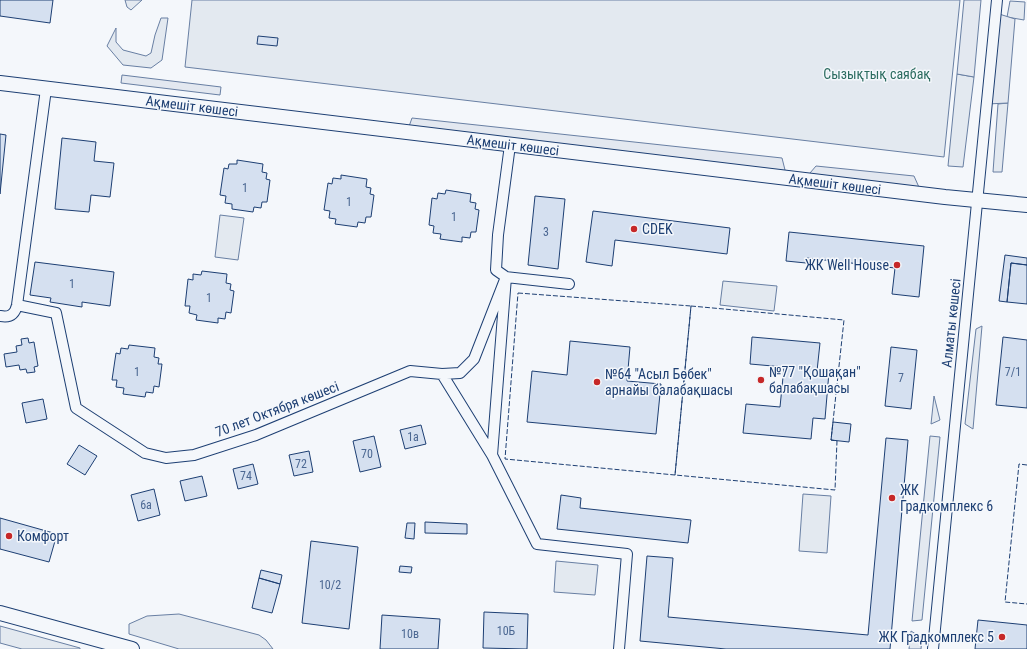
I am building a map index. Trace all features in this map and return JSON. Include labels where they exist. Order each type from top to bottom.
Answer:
[{"type":"main road","name":"Ақмешіт көшесі","points":[[0,83],[510,145],[1027,205]]},
{"type":"main road","points":[[0,613],[132,649]]},
{"type":"street","name":"Алматы көшесі","points":[[933,649],[998,0]]},
{"type":"street","points":[[0,316],[11,316],[15,312],[17,305],[46,89]]},
{"type":"street","points":[[510,145],[498,235],[496,270],[506,277],[569,284]]},
{"type":"street","points":[[492,455],[506,277]]},
{"type":"street","name":"70 лет Октября көшесі","points":[[17,305],[56,313],[76,408],[146,453],[166,458],[194,455],[256,435],[410,370],[442,374],[460,373],[474,359],[506,277]]},
{"type":"street","points":[[442,374],[492,455],[537,544],[627,554],[619,649]]},
{"type":"green space","points":[[125,0],[142,0],[131,10],[127,7]]},
{"type":"green space","name":"Сызықтық саябақ","points":[[192,0],[960,0],[944,157],[185,67]]},
{"type":"green space","points":[[1010,1],[1025,2],[1024,20],[1007,17]]},
{"type":"green space","points":[[161,18],[168,18],[162,60],[151,68],[123,65],[107,46],[116,28],[116,42],[123,50],[146,56],[151,53]]},
{"type":"green space","points":[[957,74],[974,77],[963,167],[948,166]]},
{"type":"green space","points":[[1008,103],[1002,172],[993,172],[998,104]]},
{"type":"green space","points":[[220,215],[244,218],[238,260],[215,257]]},
{"type":"green space","points":[[723,281],[777,286],[774,311],[720,305]]},
{"type":"green space","points":[[982,326],[973,429],[965,424],[976,329]]},
{"type":"green space","points":[[934,396],[940,420],[931,424]]},
{"type":"green space","points":[[930,436],[940,437],[922,620],[912,621]]},
{"type":"green space","points":[[803,494],[831,496],[827,553],[799,551]]},
{"type":"green space","points":[[556,561],[598,565],[595,595],[554,592]]},
{"type":"green space","points":[[179,614],[259,635],[266,640],[273,649],[179,649],[129,634],[129,624],[147,616]]},
{"type":"green space","points":[[0,626],[80,649],[22,649],[0,643]]},
{"type":"green space","points":[[911,631],[922,638],[921,649],[909,649]]},
{"type":"shaded area","points":[[964,0],[981,0],[974,77],[957,74]]},
{"type":"shaded area","points":[[996,13],[1015,19],[1008,103],[987,104]]},
{"type":"shaded area","points":[[122,75],[221,87],[220,95],[121,83]]},
{"type":"shaded area","points":[[412,118],[782,158],[787,178],[407,132]]},
{"type":"shaded area","points":[[816,166],[914,176],[922,194],[804,180]]},
{"type":"building","points":[[0,0],[53,0],[50,23],[0,16]]},
{"type":"building","points":[[258,36],[278,38],[277,46],[257,44]]},
{"type":"building","points":[[0,134],[6,135],[0,194]]},
{"type":"building","points":[[62,138],[96,142],[94,161],[114,163],[110,197],[91,195],[89,212],[55,209]]},
{"type":"building","points":[[237,160],[263,164],[262,172],[267,173],[266,179],[270,180],[267,202],[262,202],[261,208],[254,207],[253,212],[232,209],[232,204],[225,203],[226,196],[220,195],[224,168],[228,169],[229,164],[237,164]]},
{"type":"building","points":[[341,175],[367,179],[366,187],[371,188],[370,194],[374,195],[371,217],[366,217],[365,223],[358,222],[357,227],[335,224],[336,219],[329,218],[330,211],[324,210],[328,183],[332,184],[333,178],[341,179]]},
{"type":"building","points":[[446,190],[471,194],[470,202],[476,203],[475,209],[479,210],[476,232],[471,232],[470,238],[462,237],[462,242],[440,239],[441,234],[433,233],[434,226],[429,225],[432,198],[437,199],[438,193],[445,194]]},
{"type":"building","points":[[535,196],[565,199],[558,269],[528,265]]},
{"type":"building","points":[[593,211],[730,228],[727,254],[615,240],[612,266],[586,262]]},
{"type":"building","name":"ЖК Well House","points":[[789,232],[924,246],[919,297],[892,294],[895,268],[807,258],[806,263],[786,261]]},
{"type":"building","points":[[1005,255],[1027,258],[1027,265],[1011,263],[1007,302],[999,301]]},
{"type":"building","points":[[35,262],[114,272],[110,306],[82,302],[82,307],[50,302],[51,298],[30,295]]},
{"type":"building","points":[[1011,263],[1027,265],[1027,304],[1007,302]]},
{"type":"building","points":[[202,271],[227,274],[226,283],[231,284],[230,290],[234,291],[231,313],[226,312],[225,319],[218,318],[218,323],[196,320],[197,315],[189,313],[190,306],[185,306],[188,279],[193,280],[193,274],[201,275]]},
{"type":"building","points":[[752,337],[820,343],[817,371],[829,372],[825,419],[813,418],[811,439],[743,433],[746,404],[780,407],[784,367],[750,364]]},
{"type":"building","points":[[1003,337],[1027,340],[1027,408],[996,405]]},
{"type":"building","points":[[28,338],[29,343],[34,342],[38,366],[34,367],[35,372],[27,373],[26,369],[20,370],[19,365],[6,367],[4,354],[17,352],[16,346],[22,345],[21,339]]},
{"type":"building","points":[[570,341],[630,347],[627,381],[661,384],[656,434],[527,422],[532,371],[567,375]]},
{"type":"building","points":[[129,345],[155,348],[154,357],[159,358],[158,364],[162,364],[159,387],[154,386],[153,393],[146,392],[145,397],[123,394],[124,388],[116,387],[117,380],[112,380],[116,353],[120,354],[121,348],[128,349]]},
{"type":"building","points":[[891,347],[917,350],[911,409],[885,406]]},
{"type":"building","points":[[43,399],[47,419],[26,423],[22,403]]},
{"type":"building","points":[[833,422],[851,424],[849,442],[831,440]]},
{"type":"building","points":[[421,425],[426,444],[405,449],[400,430]]},
{"type":"building","points":[[374,436],[381,467],[360,472],[353,441]]},
{"type":"building","name":"ЖК Градкомплекс 6","points":[[886,438],[908,440],[890,649],[726,649],[640,641],[647,556],[673,558],[668,617],[868,635]]},
{"type":"building","points":[[79,445],[97,456],[85,475],[67,464]]},
{"type":"building","points":[[309,451],[313,472],[294,476],[289,455]]},
{"type":"building","points":[[253,464],[258,484],[238,489],[233,469]]},
{"type":"building","points":[[202,476],[207,496],[185,501],[180,481]]},
{"type":"building","points":[[154,489],[160,515],[138,521],[131,495]]},
{"type":"building","points":[[561,495],[581,498],[580,508],[691,520],[688,543],[557,529]]},
{"type":"building","points":[[0,518],[57,534],[49,562],[0,549]]},
{"type":"building","points":[[425,522],[467,524],[467,534],[425,533]]},
{"type":"building","points":[[407,523],[415,523],[414,539],[405,538]]},
{"type":"building","points":[[311,541],[358,547],[349,629],[302,623]]},
{"type":"building","points":[[400,566],[412,567],[411,573],[399,572]]},
{"type":"building","points":[[261,570],[282,575],[280,584],[259,578]]},
{"type":"building","points":[[259,578],[280,584],[272,613],[252,608]]},
{"type":"building","points":[[484,612],[528,614],[527,649],[483,648]]},
{"type":"building","points":[[382,615],[440,619],[438,649],[380,649]]},
{"type":"building","name":"ЖК Градкомплекс 5","points":[[978,620],[1027,625],[1027,649],[975,649]]},
{"type":"fence","points":[[518,293],[691,306],[675,475],[505,459],[518,293]]},
{"type":"fence","points":[[691,306],[844,320],[831,440],[837,441],[835,490],[675,475],[691,306]]},
{"type":"fence","points":[[1027,465],[1019,464],[1005,602],[1027,604]]},
{"type":"place","name":"CDEK","points":[[634,229]]},
{"type":"place","name":"ЖК Well House","points":[[897,265]]},
{"type":"place","name":"№77 \"Қошақан\" балабақшасы","points":[[761,380]]},
{"type":"place","name":"№64 \"Асыл Бөбек\" арнайы балабақшасы","points":[[597,382]]},
{"type":"place","name":"ЖК Градкомплекс 6","points":[[892,498]]},
{"type":"place","name":"Комфорт","points":[[9,536]]},
{"type":"place","name":"ЖК Градкомплекс 5","points":[[1002,637]]}]
